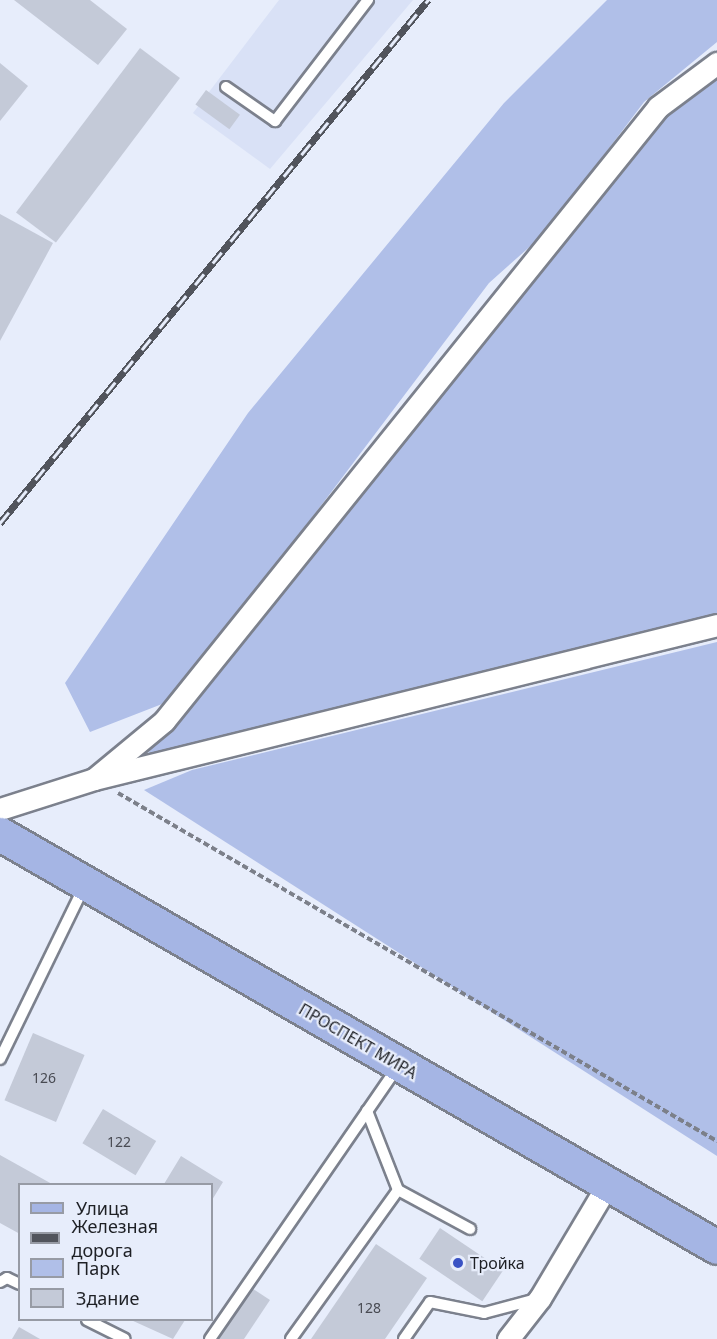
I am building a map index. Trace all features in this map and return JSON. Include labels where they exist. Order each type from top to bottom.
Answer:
[{"type":"main road","name":"ПРОСПЕКТ МИРА","points":[[0,834],[717,1247]]},
{"type":"street","points":[[94,779],[164,721],[658,107],[717,63]]},
{"type":"street","points":[[0,809],[94,779],[717,625]]},
{"type":"street","points":[[508,1339],[540,1298],[608,1184]]},
{"type":"lane","points":[[226,87],[275,121],[368,0]]},
{"type":"lane","points":[[0,1059],[85,884]]},
{"type":"lane","points":[[210,1339],[399,1065]]},
{"type":"lane","points":[[367,1111],[398,1190],[470,1229]]},
{"type":"lane","points":[[291,1339],[398,1190]]},
{"type":"lane","points":[[2,1278],[18,1283]]},
{"type":"lane","points":[[404,1339],[430,1302],[484,1312],[540,1298]]},
{"type":"lane","points":[[89,1321],[125,1339]]},
{"type":"path","points":[[94,779],[717,1141]]},
{"type":"shaded area","points":[[279,0],[413,0],[270,169],[193,113]]},
{"type":"green space","points":[[607,0],[717,0],[717,42],[644,102],[544,234],[489,283],[175,699],[90,732],[65,683],[248,413],[504,103]]},
{"type":"green space","points":[[717,73],[717,616],[144,758],[666,112]]},
{"type":"green space","points":[[717,642],[717,1156],[144,790],[192,770]]},
{"type":"building","points":[[14,0],[90,0],[127,29],[98,65]]},
{"type":"building","points":[[140,48],[180,78],[56,243],[16,213]]},
{"type":"building","points":[[0,63],[28,86],[0,121]]},
{"type":"building","points":[[206,90],[240,115],[229,129],[195,105]]},
{"type":"building","points":[[0,214],[53,243],[0,341]]},
{"type":"building","points":[[33,1033],[85,1055],[56,1122],[4,1100]]},
{"type":"building","points":[[103,1109],[156,1141],[136,1175],[82,1143]]},
{"type":"building","points":[[0,1155],[50,1183],[18,1183],[18,1233],[0,1223]]},
{"type":"building","points":[[181,1156],[223,1182],[213,1198],[213,1183],[165,1183]]},
{"type":"building","name":"Тройка","points":[[440,1228],[503,1270],[482,1301],[419,1259]]},
{"type":"building","points":[[376,1244],[427,1278],[385,1339],[311,1339]]},
{"type":"building","points":[[250,1287],[270,1300],[244,1339],[216,1339]]},
{"type":"building","points":[[133,1321],[184,1321],[173,1339]]},
{"type":"building","points":[[19,1327],[40,1339],[12,1339]]},
{"type":"railway","points":[[0,523],[428,0]]},
{"type":"place","name":"Тройка","points":[[458,1263]]}]
